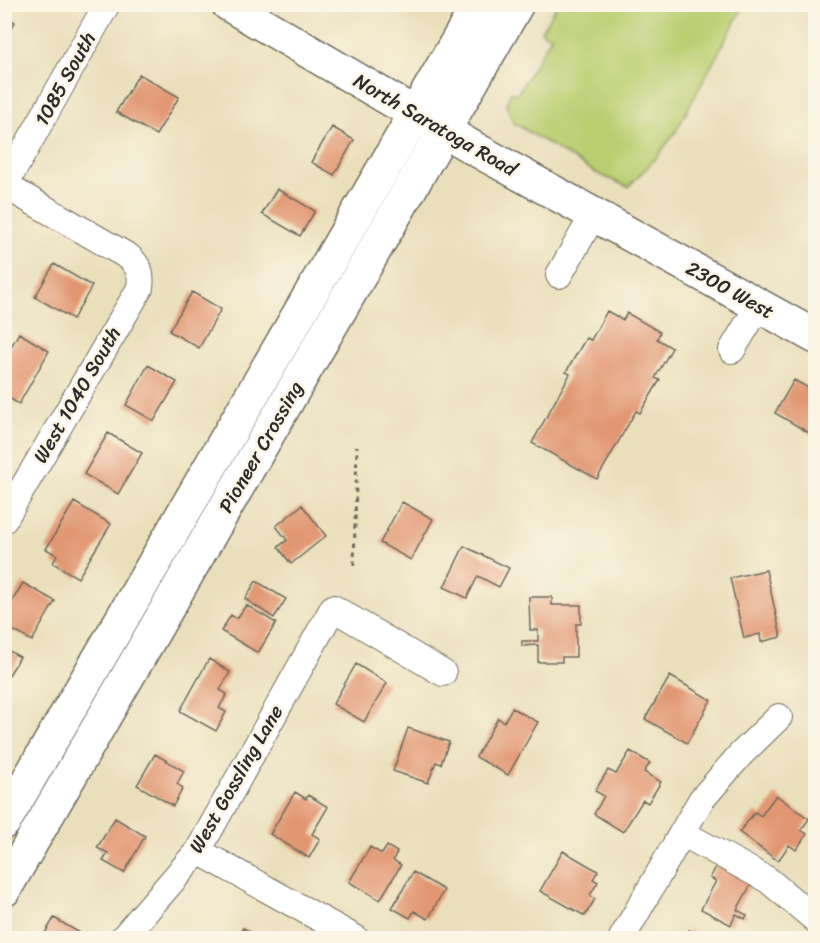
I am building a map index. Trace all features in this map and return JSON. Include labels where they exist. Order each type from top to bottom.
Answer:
[{"type":"main road","name":"North Saratoga Road","points":[[228,4],[444,131],[645,242]]},
{"type":"main road","name":"Pioneer Crossing","points":[[4,822],[479,4]]},
{"type":"main road","name":"Pioneer Crossing","points":[[4,890],[517,4]]},
{"type":"main road","name":"2300 West","points":[[645,242],[816,337]]},
{"type":"street","name":"1085 South","points":[[5,185],[107,4]]},
{"type":"street","name":"West 1040 South","points":[[4,520],[140,288],[141,279],[139,268],[129,257],[5,185]]},
{"type":"street","points":[[559,274],[594,214]]},
{"type":"street","points":[[732,350],[759,306]]},
{"type":"street","name":"West Gossling Lane","points":[[123,939],[198,850],[333,608],[443,674]]},
{"type":"street","points":[[622,939],[701,800],[741,754],[779,717]]},
{"type":"street","points":[[682,833],[768,880],[816,920]]},
{"type":"street","points":[[198,850],[355,939]]},
{"type":"path","points":[[354,565],[357,446]]},
{"type":"green space","points":[[557,5],[744,5],[675,133],[657,157],[628,187],[596,173],[514,123],[506,105],[510,93],[518,93],[551,37],[541,31]]},
{"type":"building","points":[[4,16],[15,22],[6,37],[4,36]]},
{"type":"building","points":[[139,74],[179,97],[156,135],[116,112]]},
{"type":"building","points":[[332,127],[354,140],[334,175],[311,162]]},
{"type":"building","points":[[277,189],[315,211],[300,236],[262,214]]},
{"type":"building","points":[[54,264],[92,286],[73,319],[35,297]]},
{"type":"building","points":[[192,292],[221,309],[199,348],[169,331]]},
{"type":"building","points":[[607,311],[623,320],[627,313],[660,332],[657,339],[672,348],[655,378],[660,380],[640,413],[636,411],[597,479],[532,443],[570,374],[566,372],[586,338],[591,340]]},
{"type":"building","points":[[19,333],[49,351],[19,404],[4,395],[6,383],[4,382],[4,359]]},
{"type":"building","points":[[148,365],[177,382],[154,421],[126,405]]},
{"type":"building","points":[[794,380],[812,390],[810,392],[816,396],[816,437],[775,413]]},
{"type":"building","points":[[108,433],[142,453],[118,494],[84,474]]},
{"type":"building","points":[[74,502],[111,524],[78,578],[53,563],[57,555],[46,549]]},
{"type":"building","points":[[402,502],[433,519],[411,560],[380,543]]},
{"type":"building","points":[[302,505],[326,536],[291,564],[278,547],[287,540],[276,526]]},
{"type":"building","points":[[464,546],[509,568],[499,587],[478,576],[467,598],[444,587]]},
{"type":"building","points":[[766,570],[781,637],[761,642],[760,634],[744,638],[730,578]]},
{"type":"building","points":[[256,581],[286,599],[274,618],[245,599]]},
{"type":"building","points":[[23,583],[55,601],[32,641],[4,625],[4,615]]},
{"type":"building","points":[[529,597],[552,597],[552,605],[581,605],[581,624],[576,624],[576,657],[562,657],[562,662],[538,662],[538,645],[522,646],[522,641],[538,641],[538,630],[530,630]]},
{"type":"building","points":[[246,605],[276,623],[258,653],[221,631],[231,615],[237,619]]},
{"type":"building","points":[[4,648],[20,657],[4,683]]},
{"type":"building","points":[[209,659],[230,672],[220,690],[227,694],[219,708],[226,712],[216,731],[180,711]]},
{"type":"building","points":[[356,664],[387,683],[364,722],[333,704]]},
{"type":"building","points":[[670,676],[711,700],[687,743],[645,719]]},
{"type":"building","points":[[512,708],[538,722],[508,775],[476,757],[498,718],[504,722]]},
{"type":"building","points":[[408,728],[449,742],[441,764],[436,762],[428,783],[393,771]]},
{"type":"building","points":[[630,751],[650,763],[644,772],[661,782],[648,803],[643,800],[623,832],[594,814],[604,796],[595,791],[608,770],[616,774]]},
{"type":"building","points":[[155,754],[184,771],[177,784],[183,788],[173,806],[137,785]]},
{"type":"building","points":[[295,792],[306,799],[308,795],[328,807],[312,834],[320,839],[309,858],[270,834]]},
{"type":"building","points":[[776,795],[809,819],[801,830],[807,834],[796,850],[789,845],[778,861],[739,832],[755,812],[761,816]]},
{"type":"building","points":[[115,818],[145,836],[124,873],[103,861],[108,853],[97,848]]},
{"type":"building","points":[[387,846],[397,852],[393,860],[401,865],[380,900],[349,882],[370,847],[382,854]]},
{"type":"building","points":[[563,851],[598,871],[593,879],[598,882],[590,895],[595,899],[585,916],[540,891]]},
{"type":"building","points":[[720,860],[754,879],[737,910],[747,915],[745,919],[736,914],[731,925],[701,909],[716,881],[710,878]]},
{"type":"building","points":[[413,872],[444,890],[428,919],[414,911],[410,918],[392,908]]},
{"type":"building","points":[[54,918],[80,933],[77,938],[42,938]]},
{"type":"building","points":[[243,928],[260,938],[236,938]]},
{"type":"building","points":[[689,930],[704,938],[684,938]]}]
